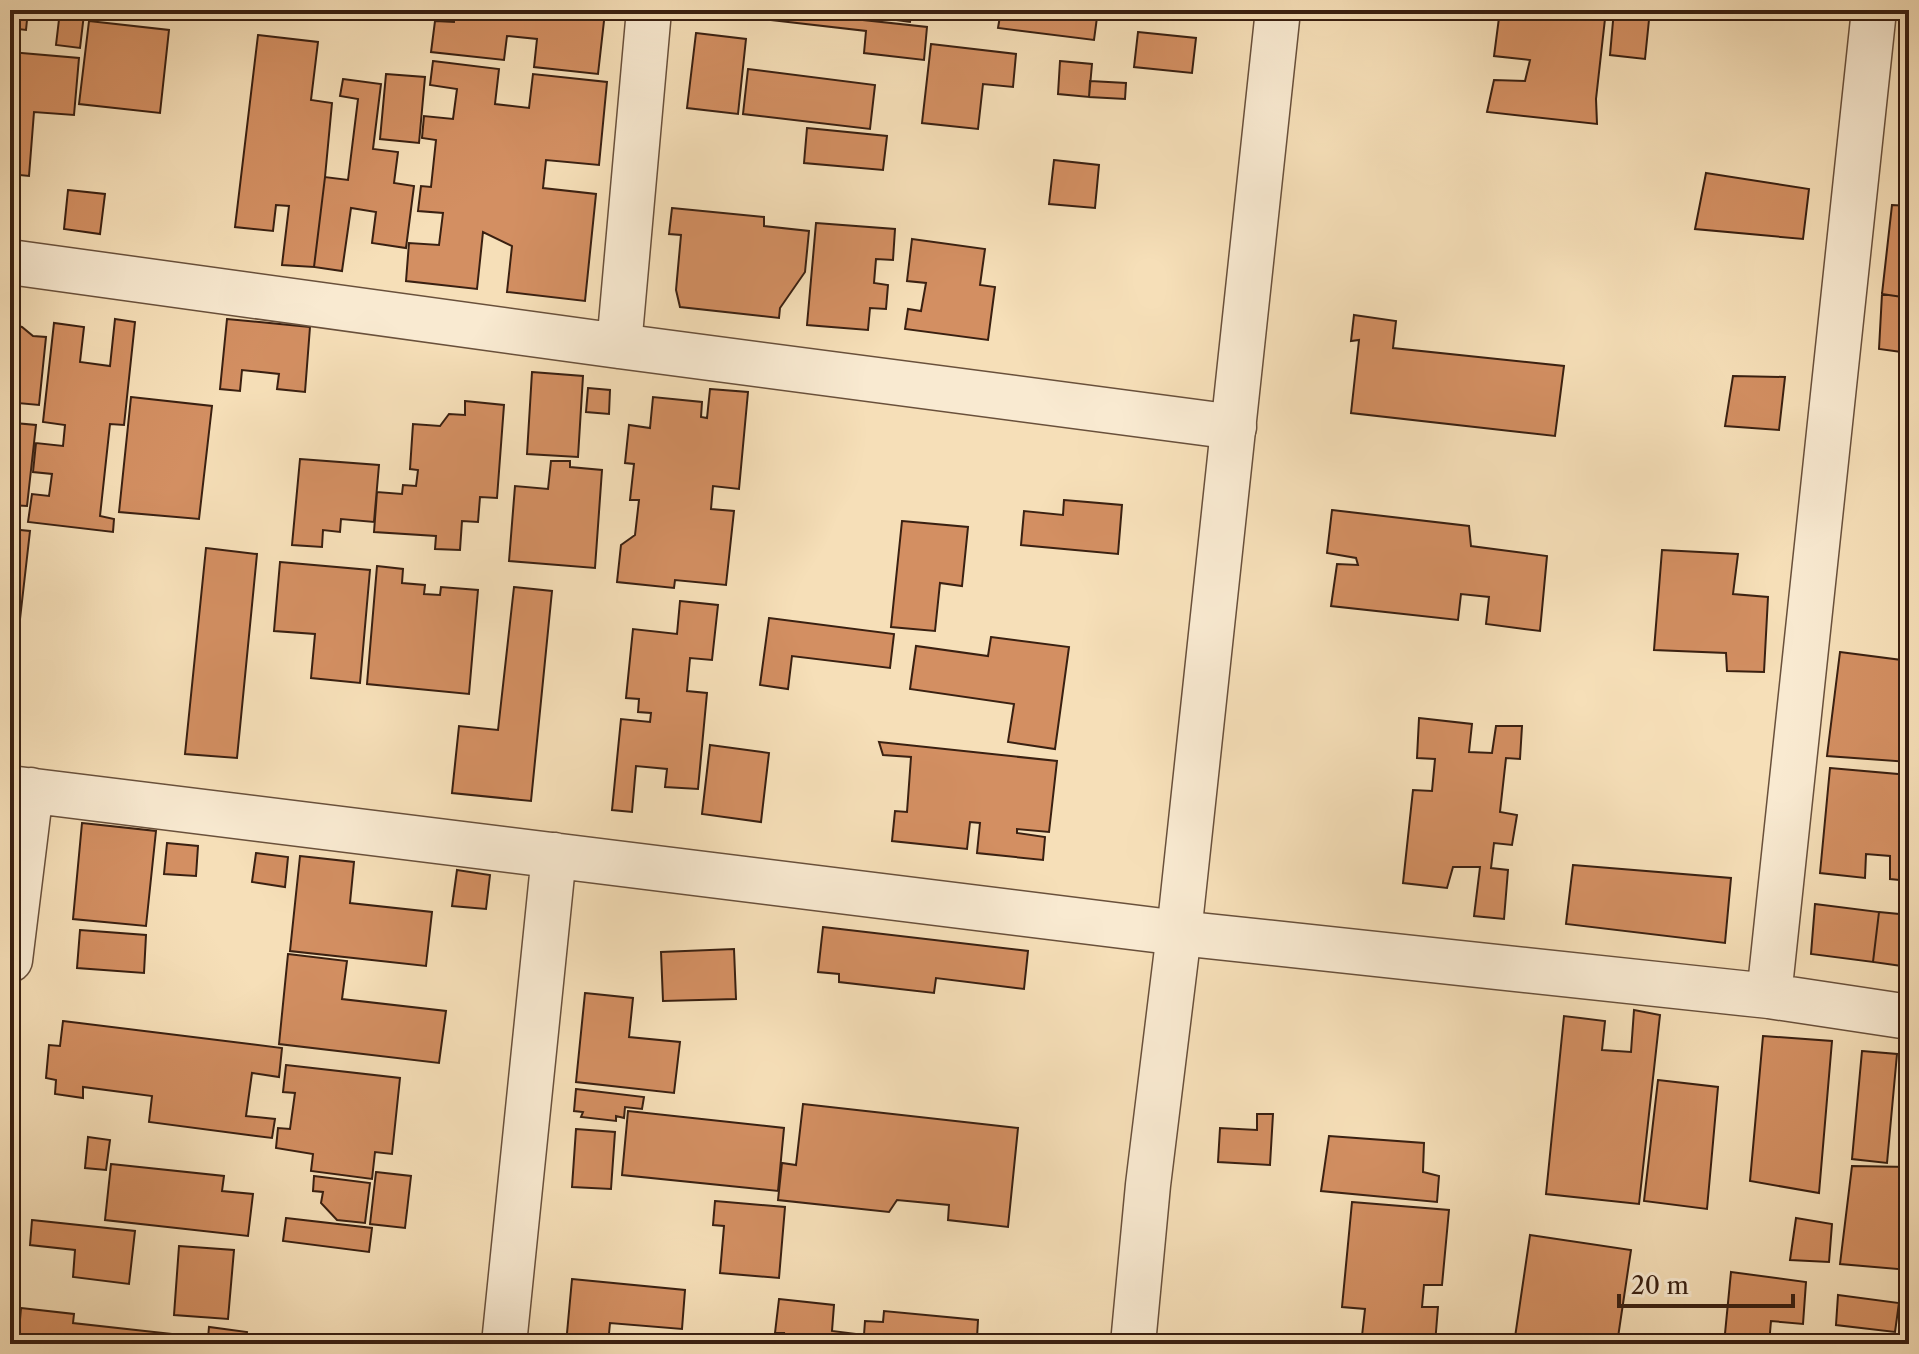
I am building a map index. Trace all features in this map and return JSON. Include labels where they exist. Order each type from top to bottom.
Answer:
[{"type":"street","points":[[619,346],[649,10]]},
{"type":"street","points":[[1133,1344],[1278,10]]},
{"type":"street","points":[[1769,996],[1874,10]]},
{"type":"street","points":[[10,262],[1234,427]]},
{"type":"street","points":[[10,960],[21,789],[1179,933],[1769,996],[1909,1017]]},
{"type":"street","points":[[504,1344],[554,855]]},
{"type":"building","points":[[10,10],[28,10],[26,30],[10,28]]},
{"type":"building","points":[[455,10],[605,12],[598,74],[534,67],[537,39],[507,36],[504,60],[431,52],[435,21],[454,22]]},
{"type":"building","points":[[700,10],[837,10],[836,17],[927,27],[924,60],[864,53],[866,31]]},
{"type":"building","points":[[838,10],[912,10],[910,22]]},
{"type":"building","points":[[1001,10],[1098,10],[1094,40],[998,28]]},
{"type":"building","points":[[1500,10],[1606,10],[1596,99],[1597,124],[1487,112],[1494,80],[1525,81],[1530,60],[1494,56]]},
{"type":"building","points":[[1614,10],[1650,10],[1645,59],[1610,55]]},
{"type":"building","points":[[60,11],[84,14],[80,48],[56,45]]},
{"type":"building","points":[[89,21],[169,30],[160,113],[79,104]]},
{"type":"building","points":[[1138,32],[1196,38],[1192,73],[1134,67]]},
{"type":"building","points":[[696,33],[746,39],[738,114],[687,108]]},
{"type":"building","points":[[258,35],[318,42],[311,100],[332,103],[314,267],[282,265],[289,206],[276,205],[273,231],[235,227]]},
{"type":"building","points":[[931,44],[1016,54],[1013,87],[983,84],[978,129],[922,123]]},
{"type":"building","points":[[10,52],[79,58],[74,115],[34,112],[29,176],[10,174]]},
{"type":"building","points":[[1909,52],[1909,149],[1900,148]]},
{"type":"building","points":[[433,61],[499,69],[495,104],[529,108],[533,74],[607,82],[599,165],[546,160],[543,188],[596,194],[585,301],[507,292],[512,246],[483,232],[477,289],[406,281],[409,243],[439,245],[443,213],[418,211],[421,186],[431,187],[436,140],[422,138],[424,116],[453,119],[457,89],[430,85]]},
{"type":"building","points":[[1060,61],[1092,64],[1089,97],[1058,94]]},
{"type":"building","points":[[748,69],[875,85],[870,129],[743,114]]},
{"type":"building","points":[[386,74],[425,77],[419,143],[380,139]]},
{"type":"building","points":[[343,79],[381,84],[373,149],[398,152],[394,183],[414,186],[406,248],[372,243],[376,212],[351,208],[342,271],[314,267],[325,177],[348,180],[358,99],[340,96]]},
{"type":"building","points":[[1090,81],[1126,83],[1125,99],[1089,97]]},
{"type":"building","points":[[807,128],[887,136],[883,170],[804,163]]},
{"type":"building","points":[[1054,160],[1099,165],[1095,208],[1049,204]]},
{"type":"building","points":[[1706,173],[1809,189],[1803,239],[1695,229]]},
{"type":"building","points":[[68,190],[105,194],[100,234],[64,229]]},
{"type":"building","points":[[1892,205],[1909,206],[1909,298],[1882,294]]},
{"type":"building","points":[[672,208],[764,217],[764,226],[809,231],[805,272],[780,308],[779,318],[680,307],[676,290],[681,235],[669,234]]},
{"type":"building","points":[[816,223],[895,229],[893,260],[876,259],[874,283],[888,285],[886,309],[870,308],[868,330],[807,325]]},
{"type":"building","points":[[912,239],[985,249],[980,285],[995,287],[988,340],[905,329],[908,309],[921,311],[926,283],[907,281]]},
{"type":"building","points":[[1882,294],[1909,298],[1909,353],[1879,349]]},
{"type":"building","points":[[1354,315],[1396,321],[1393,348],[1564,366],[1555,436],[1351,413],[1359,340],[1351,341]]},
{"type":"building","points":[[115,319],[135,322],[124,425],[110,424],[100,516],[114,519],[113,532],[28,522],[32,494],[49,496],[52,474],[33,472],[36,443],[63,446],[65,425],[43,422],[54,323],[84,327],[80,362],[110,366]]},
{"type":"building","points":[[227,319],[310,327],[305,392],[277,389],[279,374],[242,370],[240,391],[220,389]]},
{"type":"building","points":[[10,324],[22,327],[33,336],[46,337],[39,405],[18,403],[15,423],[36,425],[27,506],[10,505]]},
{"type":"building","points":[[532,372],[583,376],[578,457],[527,454]]},
{"type":"building","points":[[1733,376],[1785,377],[1779,430],[1725,426]]},
{"type":"building","points":[[588,388],[610,390],[609,414],[586,412]]},
{"type":"building","points":[[710,389],[748,392],[739,489],[713,486],[711,509],[734,511],[726,585],[675,580],[674,588],[617,582],[621,545],[635,535],[639,500],[630,500],[634,464],[625,463],[629,425],[650,428],[653,397],[702,402],[701,417],[707,418]]},
{"type":"building","points":[[131,397],[212,406],[199,519],[119,512]]},
{"type":"building","points":[[465,401],[504,405],[497,498],[480,497],[478,522],[462,521],[460,550],[435,549],[436,536],[374,532],[377,492],[402,494],[403,485],[416,486],[418,470],[410,469],[413,424],[440,426],[449,414],[465,415]]},
{"type":"building","points":[[300,459],[379,465],[374,522],[341,519],[340,532],[323,530],[322,547],[292,545]]},
{"type":"building","points":[[551,461],[570,461],[570,467],[602,470],[595,568],[509,561],[515,486],[548,489]]},
{"type":"building","points":[[1064,500],[1122,505],[1118,554],[1021,545],[1024,511],[1063,515]]},
{"type":"building","points":[[1332,510],[1469,526],[1471,546],[1547,556],[1540,631],[1486,624],[1489,597],[1461,594],[1458,620],[1331,606],[1337,564],[1358,565],[1356,558],[1327,553]]},
{"type":"building","points":[[902,521],[968,527],[962,586],[940,583],[935,631],[891,627]]},
{"type":"building","points":[[10,529],[30,531],[19,628],[10,627]]},
{"type":"building","points":[[206,548],[257,554],[237,758],[185,754]]},
{"type":"building","points":[[1662,550],[1738,554],[1733,594],[1768,597],[1764,672],[1727,671],[1726,653],[1654,650]]},
{"type":"building","points":[[280,562],[370,570],[360,683],[311,678],[315,634],[274,631]]},
{"type":"building","points":[[377,566],[403,569],[402,583],[425,585],[424,594],[440,595],[441,587],[478,590],[469,694],[367,684]]},
{"type":"building","points":[[514,587],[552,591],[531,801],[452,793],[459,726],[498,730]]},
{"type":"building","points":[[680,601],[718,605],[712,660],[690,658],[687,691],[707,693],[698,789],[665,787],[667,769],[636,766],[632,812],[612,810],[621,719],[650,722],[651,713],[638,712],[639,699],[626,698],[633,629],[677,634]]},
{"type":"building","points":[[769,618],[894,634],[890,668],[792,656],[788,689],[760,685]]},
{"type":"building","points":[[991,637],[1069,647],[1055,749],[1008,742],[1014,704],[910,689],[916,646],[988,656]]},
{"type":"building","points":[[1840,652],[1909,661],[1909,762],[1827,756]]},
{"type":"building","points":[[1419,718],[1472,724],[1469,752],[1492,753],[1496,726],[1522,726],[1520,759],[1506,758],[1500,812],[1517,815],[1512,845],[1494,843],[1491,868],[1508,870],[1504,919],[1474,916],[1480,867],[1453,867],[1447,888],[1403,883],[1413,790],[1432,791],[1435,759],[1417,758]]},
{"type":"building","points":[[879,742],[1057,761],[1049,832],[1017,829],[1017,833],[1045,837],[1043,860],[977,853],[980,823],[970,822],[967,849],[892,841],[895,811],[907,812],[911,757],[883,755]]},
{"type":"building","points":[[710,745],[769,753],[761,822],[702,814]]},
{"type":"building","points":[[1830,768],[1909,775],[1909,881],[1890,879],[1890,856],[1866,854],[1865,878],[1820,873]]},
{"type":"building","points":[[82,823],[156,831],[146,926],[73,919]]},
{"type":"building","points":[[167,843],[198,846],[196,876],[164,874]]},
{"type":"building","points":[[256,853],[288,857],[285,887],[252,882]]},
{"type":"building","points":[[300,856],[354,862],[350,903],[432,912],[426,966],[290,951]]},
{"type":"building","points":[[1573,865],[1731,878],[1725,943],[1566,924]]},
{"type":"building","points":[[457,870],[490,875],[486,909],[452,906]]},
{"type":"building","points":[[1815,904],[1879,912],[1873,962],[1811,954]]},
{"type":"building","points":[[1879,912],[1909,915],[1909,967],[1873,962]]},
{"type":"building","points":[[823,927],[1028,951],[1024,989],[936,978],[934,993],[839,982],[839,974],[818,972]]},
{"type":"building","points":[[80,930],[146,935],[144,973],[77,968]]},
{"type":"building","points":[[734,949],[736,999],[663,1001],[661,952]]},
{"type":"building","points":[[288,954],[347,961],[342,999],[446,1011],[439,1063],[279,1044]]},
{"type":"building","points":[[585,993],[633,998],[629,1037],[680,1042],[674,1093],[576,1082]]},
{"type":"building","points":[[1634,1010],[1660,1015],[1639,1204],[1546,1194],[1564,1016],[1605,1021],[1602,1050],[1631,1052]]},
{"type":"building","points":[[63,1021],[282,1048],[279,1077],[252,1073],[246,1116],[275,1119],[272,1138],[149,1122],[152,1096],[83,1087],[83,1098],[55,1094],[56,1080],[46,1078],[49,1045],[60,1046]]},
{"type":"building","points":[[1763,1036],[1832,1041],[1819,1193],[1750,1181]]},
{"type":"building","points":[[1862,1051],[1897,1054],[1887,1163],[1852,1159]]},
{"type":"building","points":[[286,1065],[400,1078],[392,1154],[375,1152],[372,1179],[311,1171],[313,1154],[276,1148],[278,1128],[290,1129],[295,1093],[283,1092]]},
{"type":"building","points":[[1658,1080],[1718,1087],[1707,1209],[1644,1201]]},
{"type":"building","points":[[576,1089],[644,1097],[642,1109],[625,1107],[624,1118],[616,1116],[616,1121],[581,1117],[583,1112],[574,1111]]},
{"type":"building","points":[[803,1104],[1018,1128],[1008,1227],[948,1220],[949,1205],[897,1200],[889,1212],[778,1200],[782,1163],[796,1165]]},
{"type":"building","points":[[628,1111],[784,1128],[778,1191],[622,1175]]},
{"type":"building","points":[[1257,1114],[1273,1114],[1270,1165],[1218,1162],[1220,1128],[1257,1130]]},
{"type":"building","points":[[576,1129],[615,1132],[611,1189],[572,1187]]},
{"type":"building","points":[[1329,1136],[1424,1143],[1423,1172],[1439,1176],[1437,1202],[1321,1191]]},
{"type":"building","points":[[88,1137],[110,1140],[106,1170],[85,1168]]},
{"type":"building","points":[[111,1164],[224,1176],[222,1191],[253,1194],[248,1236],[105,1220]]},
{"type":"building","points":[[1852,1166],[1909,1167],[1909,1270],[1840,1264]]},
{"type":"building","points":[[376,1172],[411,1176],[405,1228],[370,1224]]},
{"type":"building","points":[[314,1176],[370,1183],[365,1223],[337,1220],[321,1203],[323,1192],[313,1191]]},
{"type":"building","points":[[715,1201],[785,1207],[779,1278],[720,1273],[724,1226],[713,1225]]},
{"type":"building","points":[[1352,1202],[1449,1210],[1442,1285],[1424,1285],[1422,1307],[1438,1307],[1435,1344],[1338,1344],[1339,1334],[1362,1336],[1365,1309],[1342,1307]]},
{"type":"building","points":[[286,1218],[372,1228],[369,1252],[283,1241]]},
{"type":"building","points":[[1796,1218],[1832,1224],[1829,1262],[1790,1260]]},
{"type":"building","points":[[32,1220],[135,1231],[129,1284],[73,1277],[75,1250],[30,1245]]},
{"type":"building","points":[[1530,1235],[1631,1250],[1617,1344],[1514,1344]]},
{"type":"building","points":[[179,1246],[234,1250],[228,1319],[174,1315]]},
{"type":"building","points":[[1731,1272],[1806,1282],[1803,1324],[1771,1321],[1769,1344],[1724,1344]]},
{"type":"building","points":[[572,1279],[685,1290],[682,1329],[610,1323],[608,1344],[566,1344]]},
{"type":"building","points":[[1838,1295],[1899,1303],[1895,1332],[1836,1325]]},
{"type":"building","points":[[779,1299],[834,1305],[832,1331],[864,1335],[865,1321],[883,1322],[884,1311],[978,1320],[977,1338],[993,1339],[992,1344],[783,1344],[784,1333],[775,1333]]},
{"type":"building","points":[[21,1308],[74,1314],[73,1323],[208,1338],[209,1327],[247,1332],[245,1344],[24,1344],[18,1342]]}]
